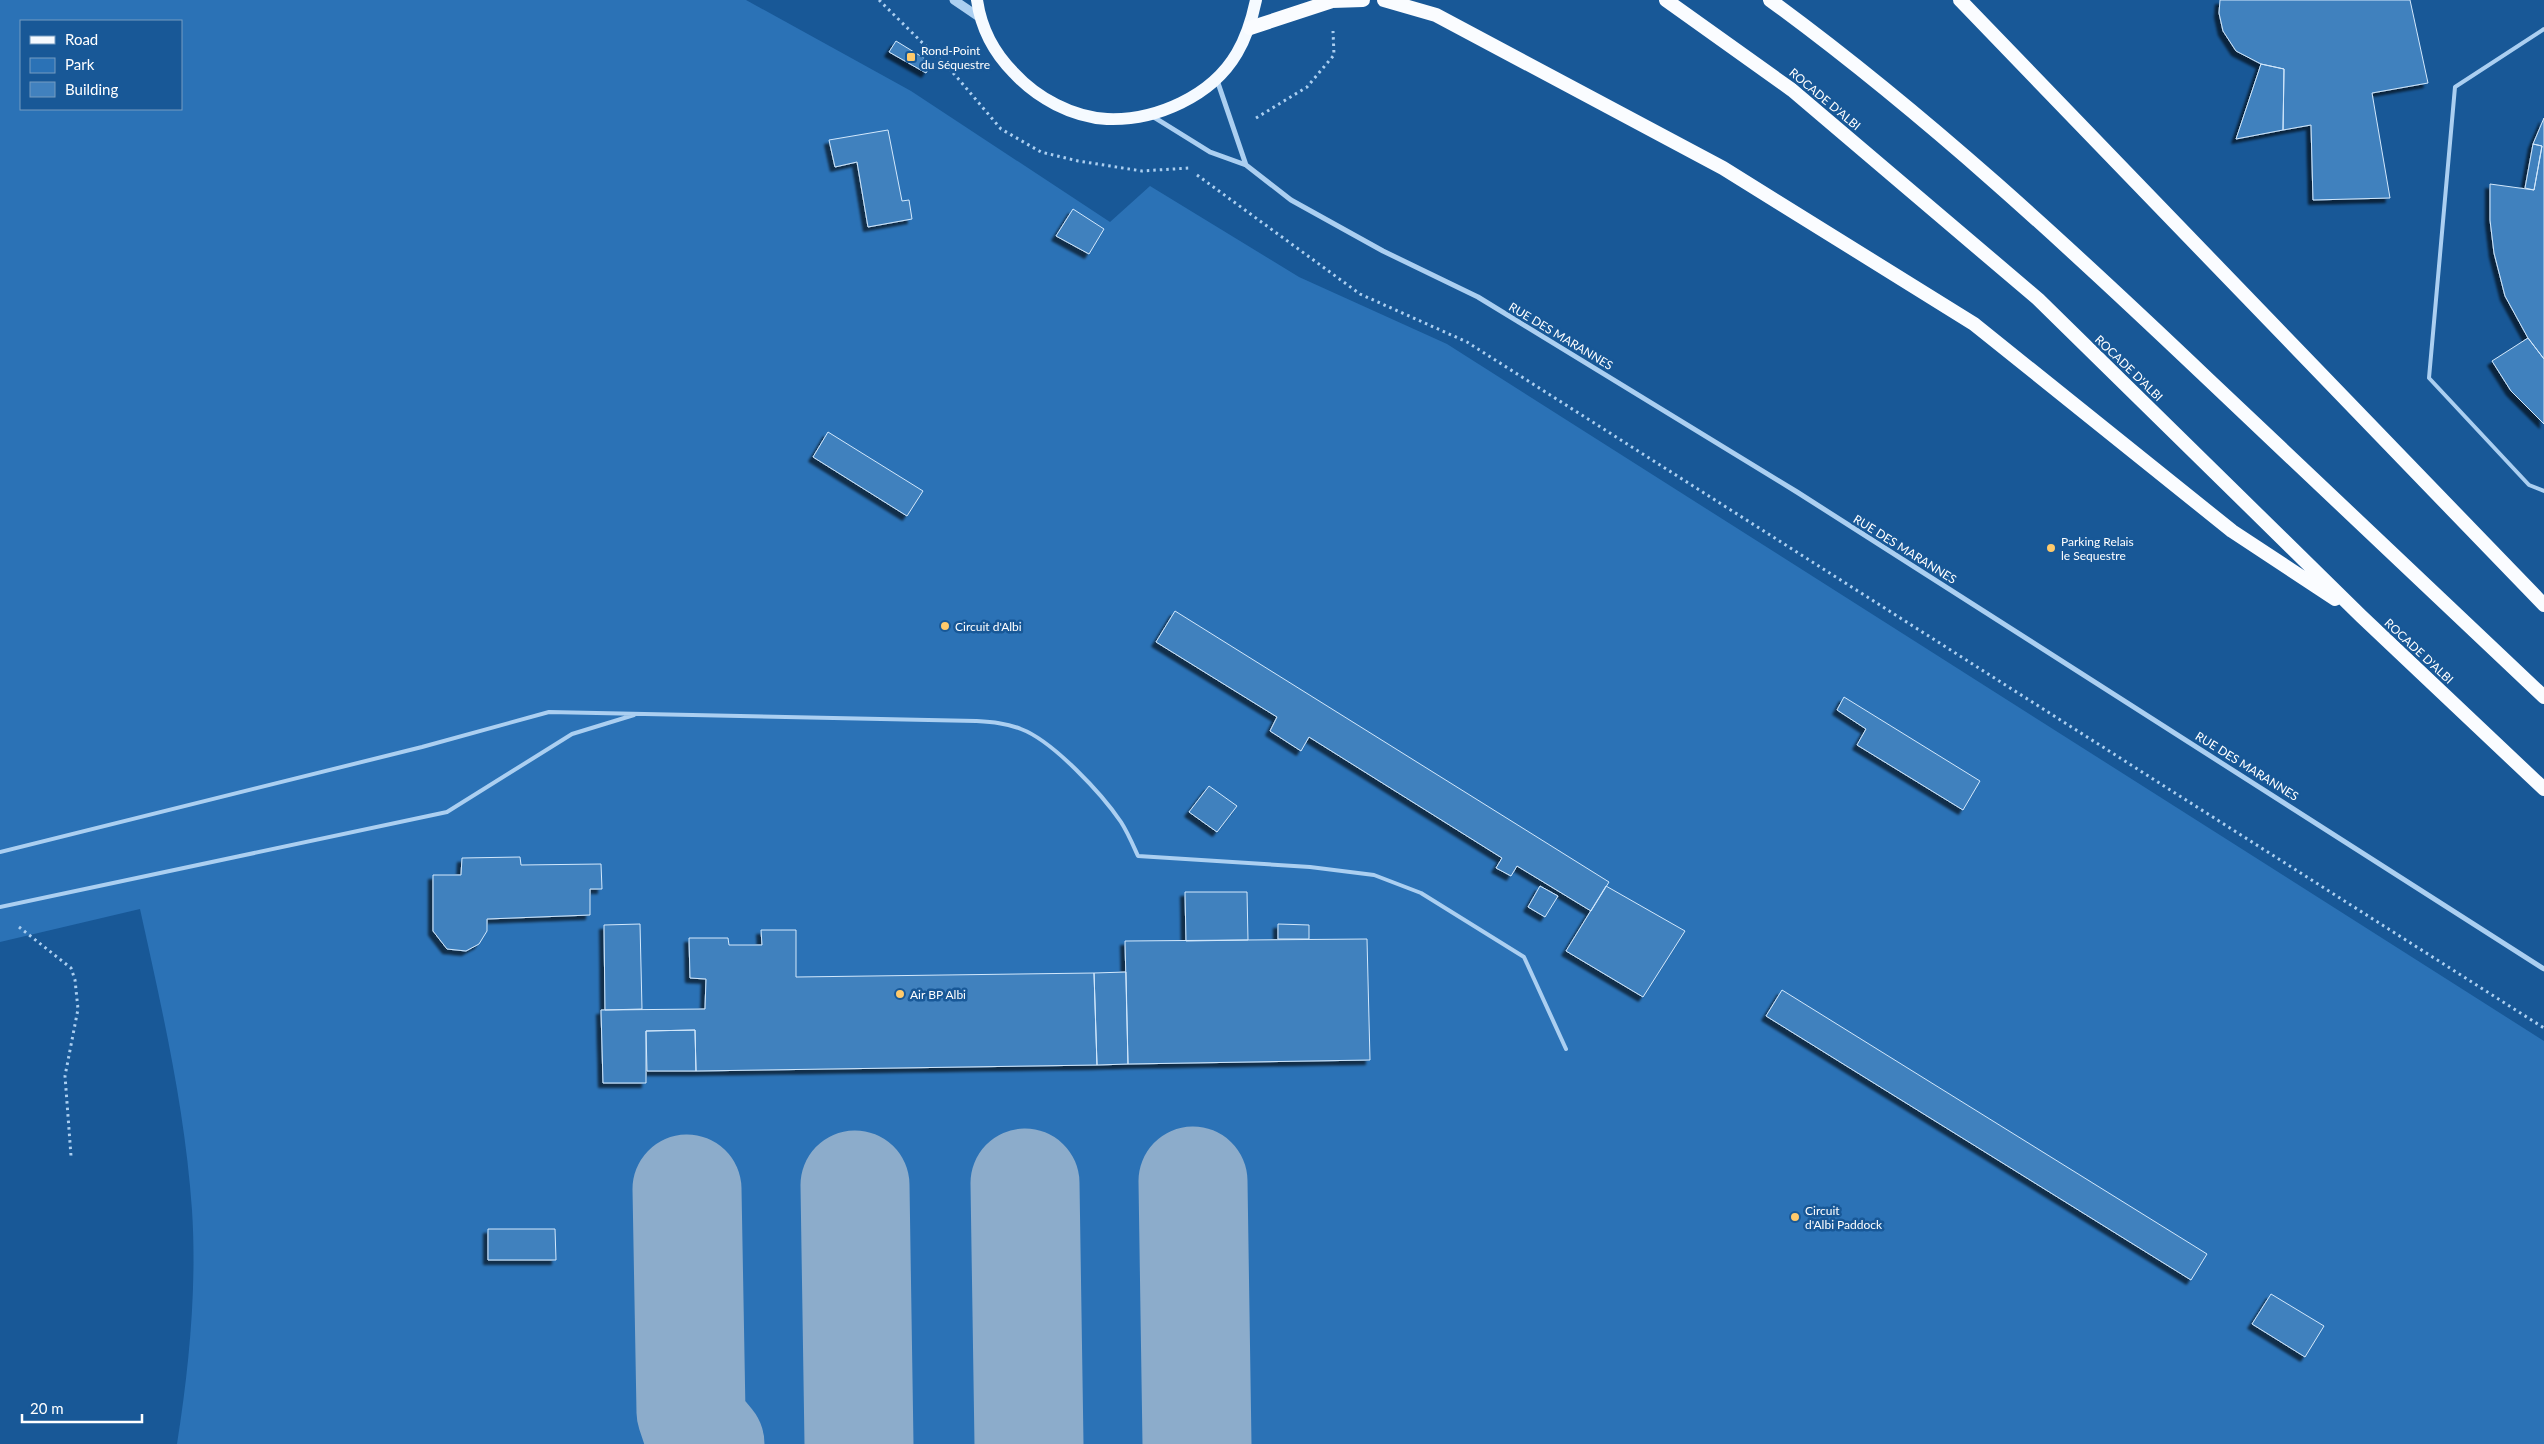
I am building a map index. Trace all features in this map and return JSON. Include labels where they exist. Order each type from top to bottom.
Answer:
[{"type":"highway","points":[[1250,28],[1332,1],[1363,0]]},
{"type":"highway","points":[[1384,0],[1436,15],[1723,168],[1974,324],[2232,532],[2361,616]]},
{"type":"highway","name":"ROCADE D'ALBI","points":[[1666,0],[1792,90],[2038,300],[2361,616],[2544,789]]},
{"type":"highway","points":[[1770,0],[1826,41],[2013,198],[2129,304],[2544,697]]},
{"type":"highway","points":[[1960,0],[2544,605]]},
{"type":"main road","points":[[977,0],[979,17],[998,56],[1027,88],[1065,110],[1107,119],[1150,115],[1186,102],[1216,79],[1236,55],[1250,28],[1256,0]]},
{"type":"street","points":[[954,0],[979,17]]},
{"type":"street","points":[[1216,79],[1246,165]]},
{"type":"street","name":"RUE DES MARANNES","points":[[1150,115],[1210,152],[1246,165],[1291,200],[1383,251],[1478,298],[1797,492],[2544,968]]},
{"type":"lane","points":[[2544,29],[2455,87],[2429,378],[2529,485],[2544,491]]},
{"type":"lane","points":[[0,852],[422,747],[548,712],[976,721],[1022,729],[1043,741],[1095,789],[1122,823],[1138,856],[1310,867],[1374,875],[1421,893],[1524,957],[1566,1049]]},
{"type":"lane","points":[[0,907],[447,812],[572,734],[636,714]]},
{"type":"path","points":[[1189,168],[1360,294],[1467,342],[2544,1028]]},
{"type":"path","points":[[14,904],[19,929],[72,968],[75,980],[78,1010],[65,1076],[70,1156]]},
{"type":"green space","name":"Circuit d'Albi","points":[[0,0],[746,0],[911,91],[1110,222],[1150,186],[1299,277],[1447,344],[2544,1041],[2544,1444],[177,1444],[185,1386],[193,1298],[192,1210],[189,1172],[178,1096],[140,909],[0,942]]},
{"type":"building","points":[[2220,0],[2410,0],[2428,83],[2372,93],[2390,198],[2313,200],[2311,125],[2283,130],[2284,69],[2261,64],[2236,51],[2223,31],[2219,13]]},
{"type":"building","points":[[896,41],[932,63],[926,73],[889,52]]},
{"type":"building","points":[[2261,64],[2284,69],[2283,130],[2236,139]]},
{"type":"building","points":[[2544,118],[2544,359],[2528,338],[2505,296],[2494,253],[2490,220],[2490,184],[2534,190],[2542,146],[2533,144]]},
{"type":"building","points":[[888,130],[902,201],[909,200],[912,219],[868,227],[857,162],[835,167],[829,140]]},
{"type":"building","points":[[2533,144],[2542,146],[2534,190],[2525,188]]},
{"type":"building","points":[[1073,209],[1104,229],[1089,254],[1056,236]]},
{"type":"building","points":[[2528,338],[2544,359],[2544,424],[2511,391],[2492,361]]},
{"type":"building","points":[[828,432],[923,491],[907,516],[813,457]]},
{"type":"building","points":[[1175,611],[1609,882],[1591,911],[1517,866],[1511,876],[1496,868],[1502,858],[1309,737],[1301,751],[1270,731],[1277,717],[1156,642]]},
{"type":"building","points":[[1844,697],[1980,781],[1963,810],[1857,745],[1866,729],[1837,710]]},
{"type":"building","points":[[1209,786],[1237,806],[1217,832],[1189,812]]},
{"type":"building","points":[[520,857],[521,865],[601,864],[602,889],[590,889],[590,915],[487,919],[487,931],[479,944],[466,951],[447,949],[433,931],[433,875],[461,875],[462,858]]},
{"type":"building","points":[[1540,886],[1558,896],[1545,917],[1528,907]]},
{"type":"building","points":[[1606,886],[1685,931],[1643,997],[1566,951]]},
{"type":"building","points":[[1185,892],[1247,892],[1248,940],[1186,941]]},
{"type":"building","points":[[640,924],[642,1009],[605,1010],[604,925]]},
{"type":"building","points":[[1278,924],[1309,925],[1309,939],[1278,939]]},
{"type":"building","name":"Air BP Albi","points":[[761,930],[796,930],[796,977],[1094,973],[1097,1065],[696,1071],[695,1030],[646,1031],[646,1083],[603,1083],[601,1010],[705,1009],[706,979],[690,978],[689,938],[728,938],[729,945],[762,945]]},
{"type":"building","points":[[1367,939],[1370,1060],[1128,1064],[1125,941]]},
{"type":"building","points":[[1126,972],[1128,1064],[1097,1065],[1094,973]]},
{"type":"building","points":[[1782,990],[2207,1254],[2191,1280],[1766,1016]]},
{"type":"building","points":[[695,1030],[696,1071],[647,1071],[646,1031]]},
{"type":"building","points":[[488,1229],[555,1229],[556,1260],[488,1260]]},
{"type":"building","points":[[2271,1294],[2324,1326],[2305,1357],[2252,1324]]},
{"type":"taxiway","points":[[1193,1181],[1197,1444]]},
{"type":"taxiway","points":[[1025,1183],[1029,1444]]},
{"type":"taxiway","points":[[855,1185],[859,1444]]},
{"type":"taxiway","points":[[687,1189],[691,1412],[696,1427],[710,1444]]},
{"type":"place","name":"Rond-Point du Séquestre","points":[[911,57]]},
{"type":"place","name":"Parking Relais le Sequestre","points":[[2051,548]]},
{"type":"place","name":"Circuit d'Albi","points":[[945,626]]},
{"type":"place","name":"Air BP Albi","points":[[900,994]]},
{"type":"place","name":"Circuit d'Albi Paddock","points":[[1795,1217]]}]
